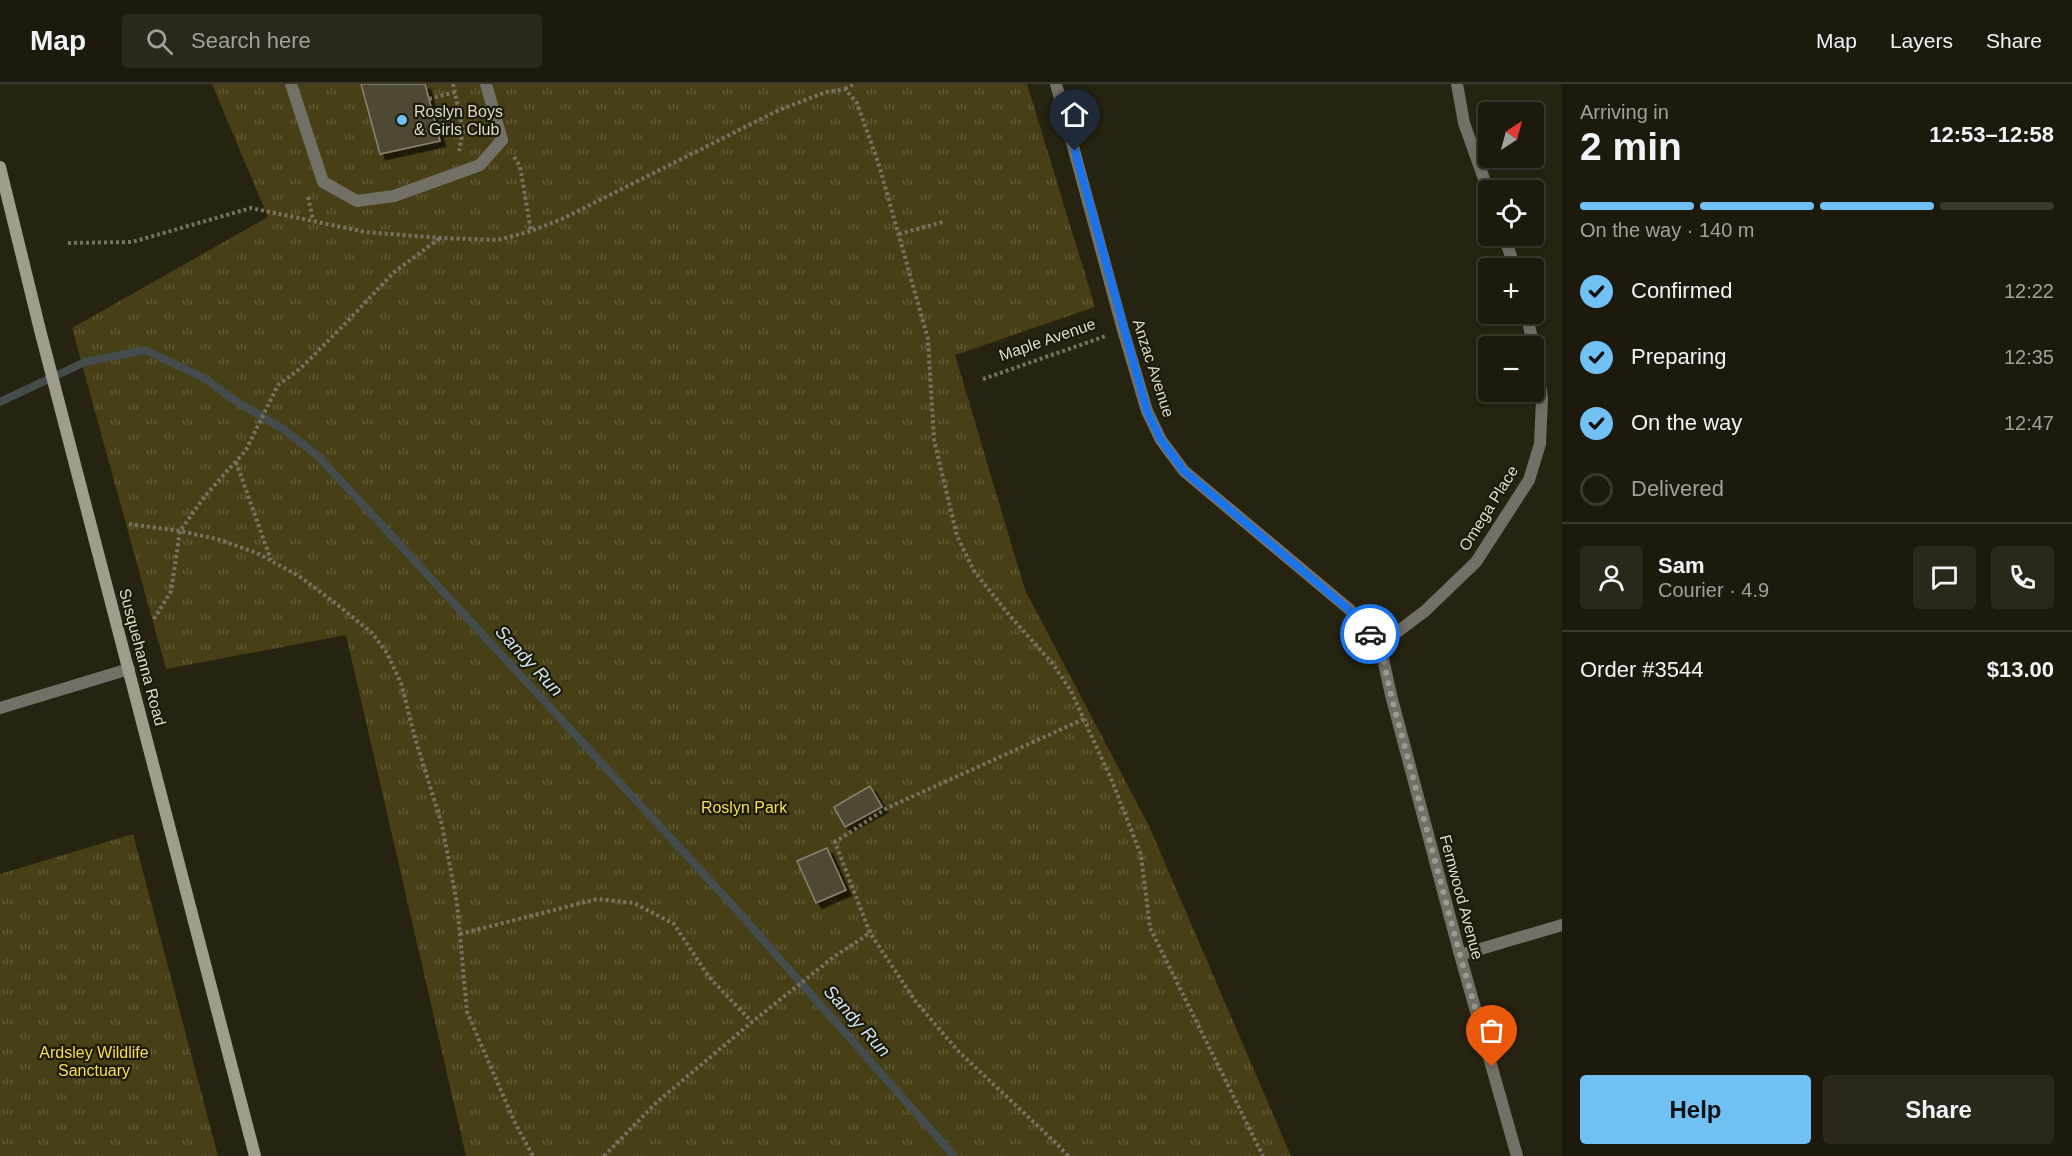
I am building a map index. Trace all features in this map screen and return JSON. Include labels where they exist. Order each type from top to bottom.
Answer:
[{"type":"main road","name":"Susquehanna Road","points":[[0,167],[40,330],[255,1156]]},
{"type":"street","points":[[291,84],[322,182],[357,201],[394,196],[480,165],[502,140],[486,84]]},
{"type":"street","name":"Anzac Avenue","points":[[1056,84],[1123,330],[1147,411],[1161,440],[1184,471],[1348,609],[1380,645]]},
{"type":"street","points":[[1457,84],[1464,123],[1484,180]]},
{"type":"street","name":"Omega Place","points":[[1380,645],[1425,611],[1476,562],[1529,480],[1540,444],[1542,399],[1528,324]]},
{"type":"street","name":"Fernwood Avenue","points":[[1380,645],[1391,695],[1460,955],[1517,1156]]},
{"type":"street","points":[[0,708],[129,669]]},
{"type":"street","points":[[1460,955],[1562,925]]},
{"type":"path","points":[[453,84],[463,130],[459,152],[454,162],[458,172]]},
{"type":"path","points":[[68,243],[132,242],[251,208],[365,232],[498,240],[562,219],[779,110],[854,84]]},
{"type":"path","points":[[844,89],[857,103],[899,234],[928,339],[934,440],[957,536],[974,571],[1053,664],[1071,691],[1140,855],[1150,928],[1263,1156]]},
{"type":"path","points":[[429,99],[454,92]]},
{"type":"path","points":[[502,140],[520,166],[531,231]]},
{"type":"path","points":[[899,234],[943,222]]},
{"type":"path","points":[[154,619],[171,591],[180,531],[205,496],[246,450],[278,385],[315,353],[393,273],[441,238]]},
{"type":"path","name":"Maple Avenue","points":[[982,379],[1123,330]]},
{"type":"path","points":[[236,462],[271,560]]},
{"type":"path","points":[[129,524],[217,539],[257,553],[299,576],[372,633],[387,653],[401,683],[415,738],[442,825],[457,903],[467,1012],[515,1123],[533,1156]]},
{"type":"path","points":[[1068,1156],[952,1043],[916,1002],[870,933],[835,842],[887,808],[1084,719]]},
{"type":"path","points":[[460,934],[597,899],[634,903],[674,924],[709,977],[752,1022]]},
{"type":"path","points":[[604,1156],[657,1102],[752,1022],[835,956],[870,933]]},
{"type":"green space","name":"Roslyn Park","points":[[212,84],[1027,84],[1095,307],[955,355],[1025,590],[1149,826],[1291,1156],[466,1156],[346,635],[166,669],[72,328],[268,217]]},
{"type":"green space","name":"Ardsley Wildlife Sanctuary","points":[[133,834],[218,1156],[0,1156],[0,874]]},
{"type":"building","name":"Roslyn Boys & Girls Club","points":[[361,84],[425,84],[440,141],[380,154]]},
{"type":"building","points":[[870,786],[882,807],[845,827],[834,807]]},
{"type":"building","points":[[827,848],[846,890],[816,903],[797,861]]},
{"type":"waterway","name":"Sandy Run","points":[[0,402],[85,362],[145,350],[204,378],[234,400],[283,429],[317,455],[726,898],[954,1156]]},
{"type":"way so far","points":[[1370,634],[1380,645],[1391,695],[1460,955],[1492,1067]]},
{"type":"place","name":"Roslyn Boys & Girls Club","points":[[402,120]]},
{"type":"route","points":[[1075,151],[1147,411],[1161,440],[1184,471],[1348,609],[1370,634]]}]
